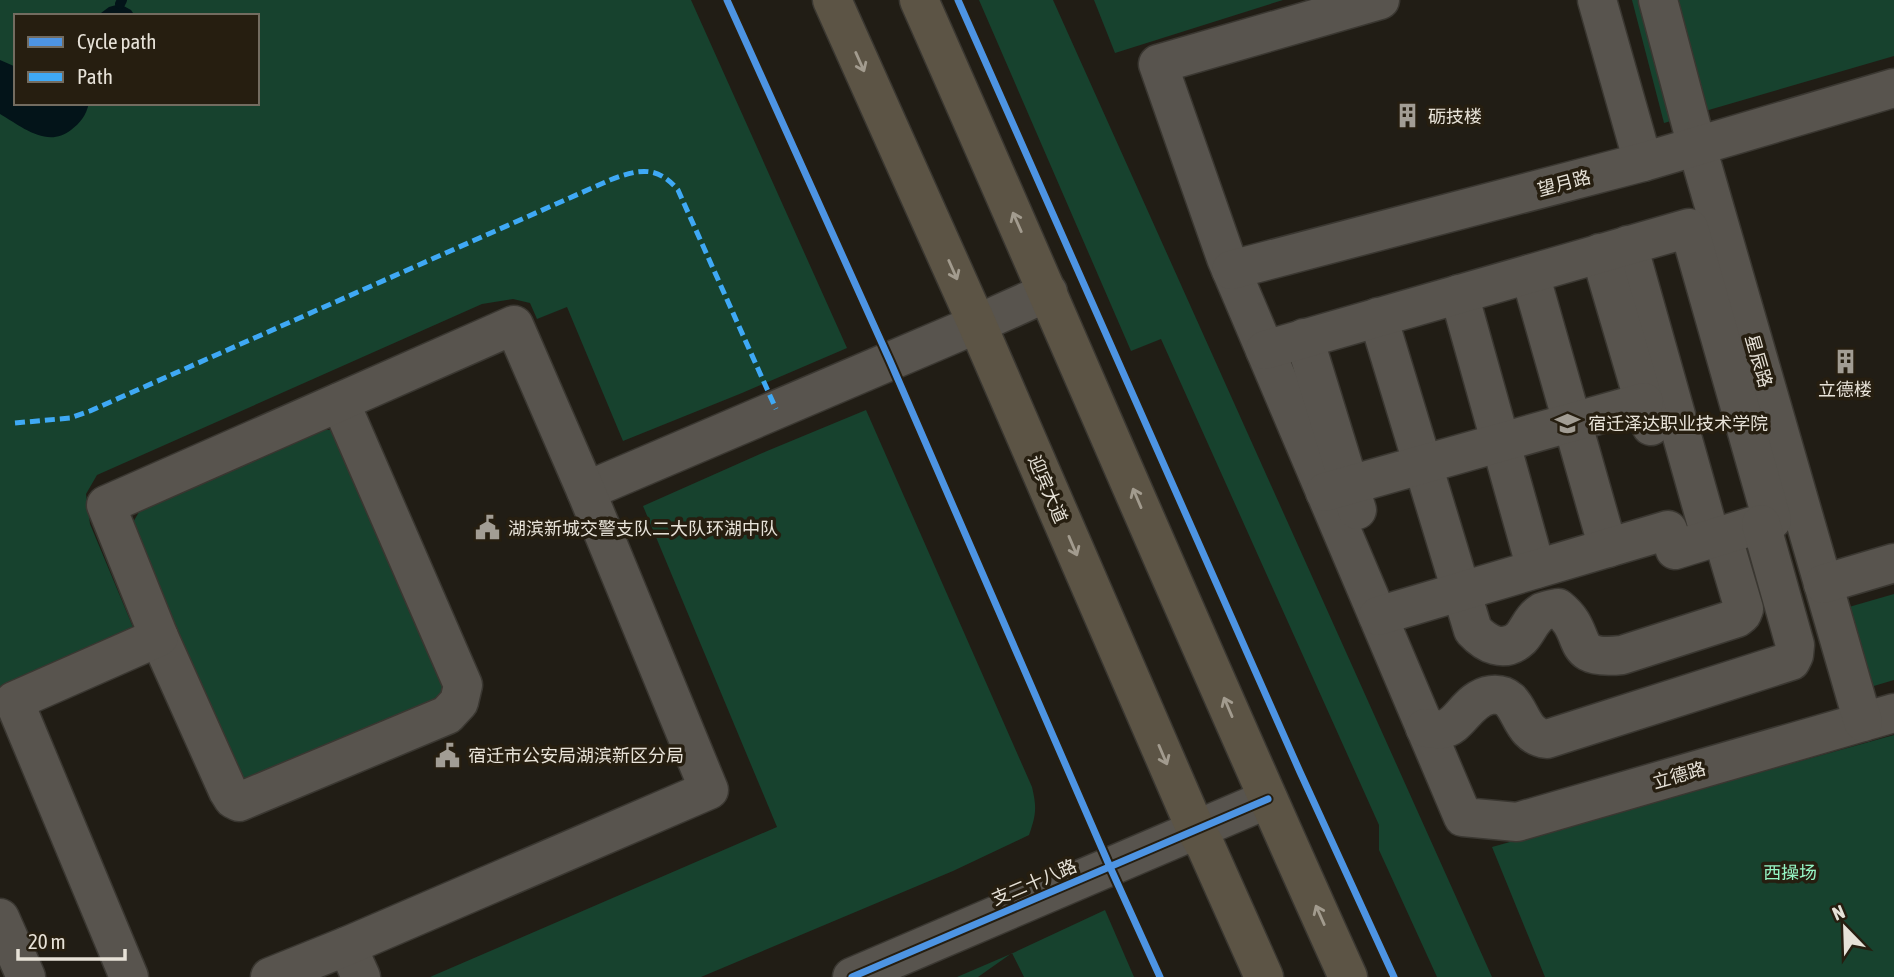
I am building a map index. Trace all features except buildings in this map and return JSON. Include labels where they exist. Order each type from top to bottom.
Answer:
[{"type":"highway","name":"迎宾大道","points":[[832,0],[1196,830],[1264,977]]},
{"type":"highway","points":[[919,0],[1348,977]]},
{"type":"street","points":[[1380,0],[1158,64],[1231,270],[1265,350],[1337,488],[1425,728],[1444,730],[1467,708],[1489,695],[1503,696],[1511,700],[1527,730],[1538,738],[1547,739],[1791,661],[1794,655],[1795,645],[1736,531],[1637,243]]},
{"type":"street","points":[[1597,0],[1643,163]]},
{"type":"street","name":"星辰路","points":[[1658,0],[1697,147],[1823,584],[1879,717]]},
{"type":"street","name":"望月路","points":[[1231,270],[1643,163],[1894,88]]},
{"type":"street","points":[[1265,350],[1689,228],[1772,520],[1675,550],[1668,530]]},
{"type":"street","points":[[1383,614],[1668,530],[1678,516],[1644,402],[1637,243]]},
{"type":"street","points":[[1530,274],[1608,548]]},
{"type":"street","points":[[586,491],[1048,292]]},
{"type":"street","points":[[1459,294],[1536,569]]},
{"type":"street","points":[[1378,317],[1473,630],[1492,646],[1506,646],[1520,638],[1531,622],[1544,611],[1558,607],[1574,624],[1584,650],[1593,655],[1607,657],[1622,655],[1737,618],[1744,609],[1736,531]]},
{"type":"street","points":[[270,977],[354,961],[709,790],[586,491],[514,325],[106,505],[159,636],[233,799],[239,802],[447,715],[459,702],[463,685],[340,402]]},
{"type":"street","points":[[1304,338],[1337,488]]},
{"type":"street","points":[[1337,488],[1644,402]]},
{"type":"street","points":[[1823,584],[1894,563]]},
{"type":"street","points":[[1706,628],[1723,682]]},
{"type":"street","points":[[129,977],[14,701],[159,636]]},
{"type":"street","name":"立德路","points":[[1425,728],[1463,817],[1517,822],[1879,717]]},
{"type":"street","name":"支二十八路","points":[[852,977],[1268,799]]},
{"type":"street","points":[[0,918],[26,977]]},
{"type":"green space","points":[[0,0],[691,0],[847,348],[623,441],[567,307],[537,319],[530,303],[513,299],[482,304],[97,475],[86,494],[90,524],[135,632],[0,690]]},
{"type":"green space","points":[[979,0],[1053,0],[1492,977],[1437,977],[1379,850],[1379,825],[1161,339],[1131,351]]},
{"type":"green space","points":[[1094,0],[1283,0],[1115,53]]},
{"type":"green space","points":[[1632,0],[1894,0],[1894,56],[1664,123]]},
{"type":"green space","points":[[866,410],[1032,787],[1035,811],[1029,835],[953,871],[701,977],[430,977],[777,827],[643,506]]},
{"type":"green space","points":[[323,430],[337,430],[452,692],[240,789],[129,529],[139,512]]},
{"type":"green space","points":[[1894,594],[1894,680],[1867,688],[1842,609]]},
{"type":"green space","name":"西操场","points":[[1894,735],[1894,977],[1545,977],[1492,847]]},
{"type":"green space","points":[[1105,910],[1134,977],[1024,977],[1012,953]]},
{"type":"green space","points":[[1010,954],[978,977],[957,977]]},
{"type":"shaded area","points":[[120,4],[134,14],[100,14],[109,7]]},
{"type":"shaded area","points":[[0,60],[14,66],[14,105],[88,105],[77,125],[62,135],[53,137],[34,134],[0,114]]},
{"type":"waterway","points":[[120,4],[122,0]]},
{"type":"marked path","points":[[15,423],[70,418],[90,411],[610,180],[639,172],[663,176],[678,190],[776,409]]},
{"type":"cycle path","points":[[727,0],[890,361],[1160,977]]},
{"type":"cycle path","points":[[958,0],[1300,772],[1394,977]]},
{"type":"cycle path","points":[[852,977],[1268,799]]},
{"type":"place","name":"砺技楼","points":[[1408,116]]},
{"type":"place","name":"立德楼","points":[[1845,362]]},
{"type":"place","name":"宿迁泽达职业技术学院","points":[[1568,423]]},
{"type":"place","name":"湖滨新城交警支队二大队环湖中队","points":[[488,528]]},
{"type":"place","name":"宿迁市公安局湖滨新区分局","points":[[448,755]]}]
